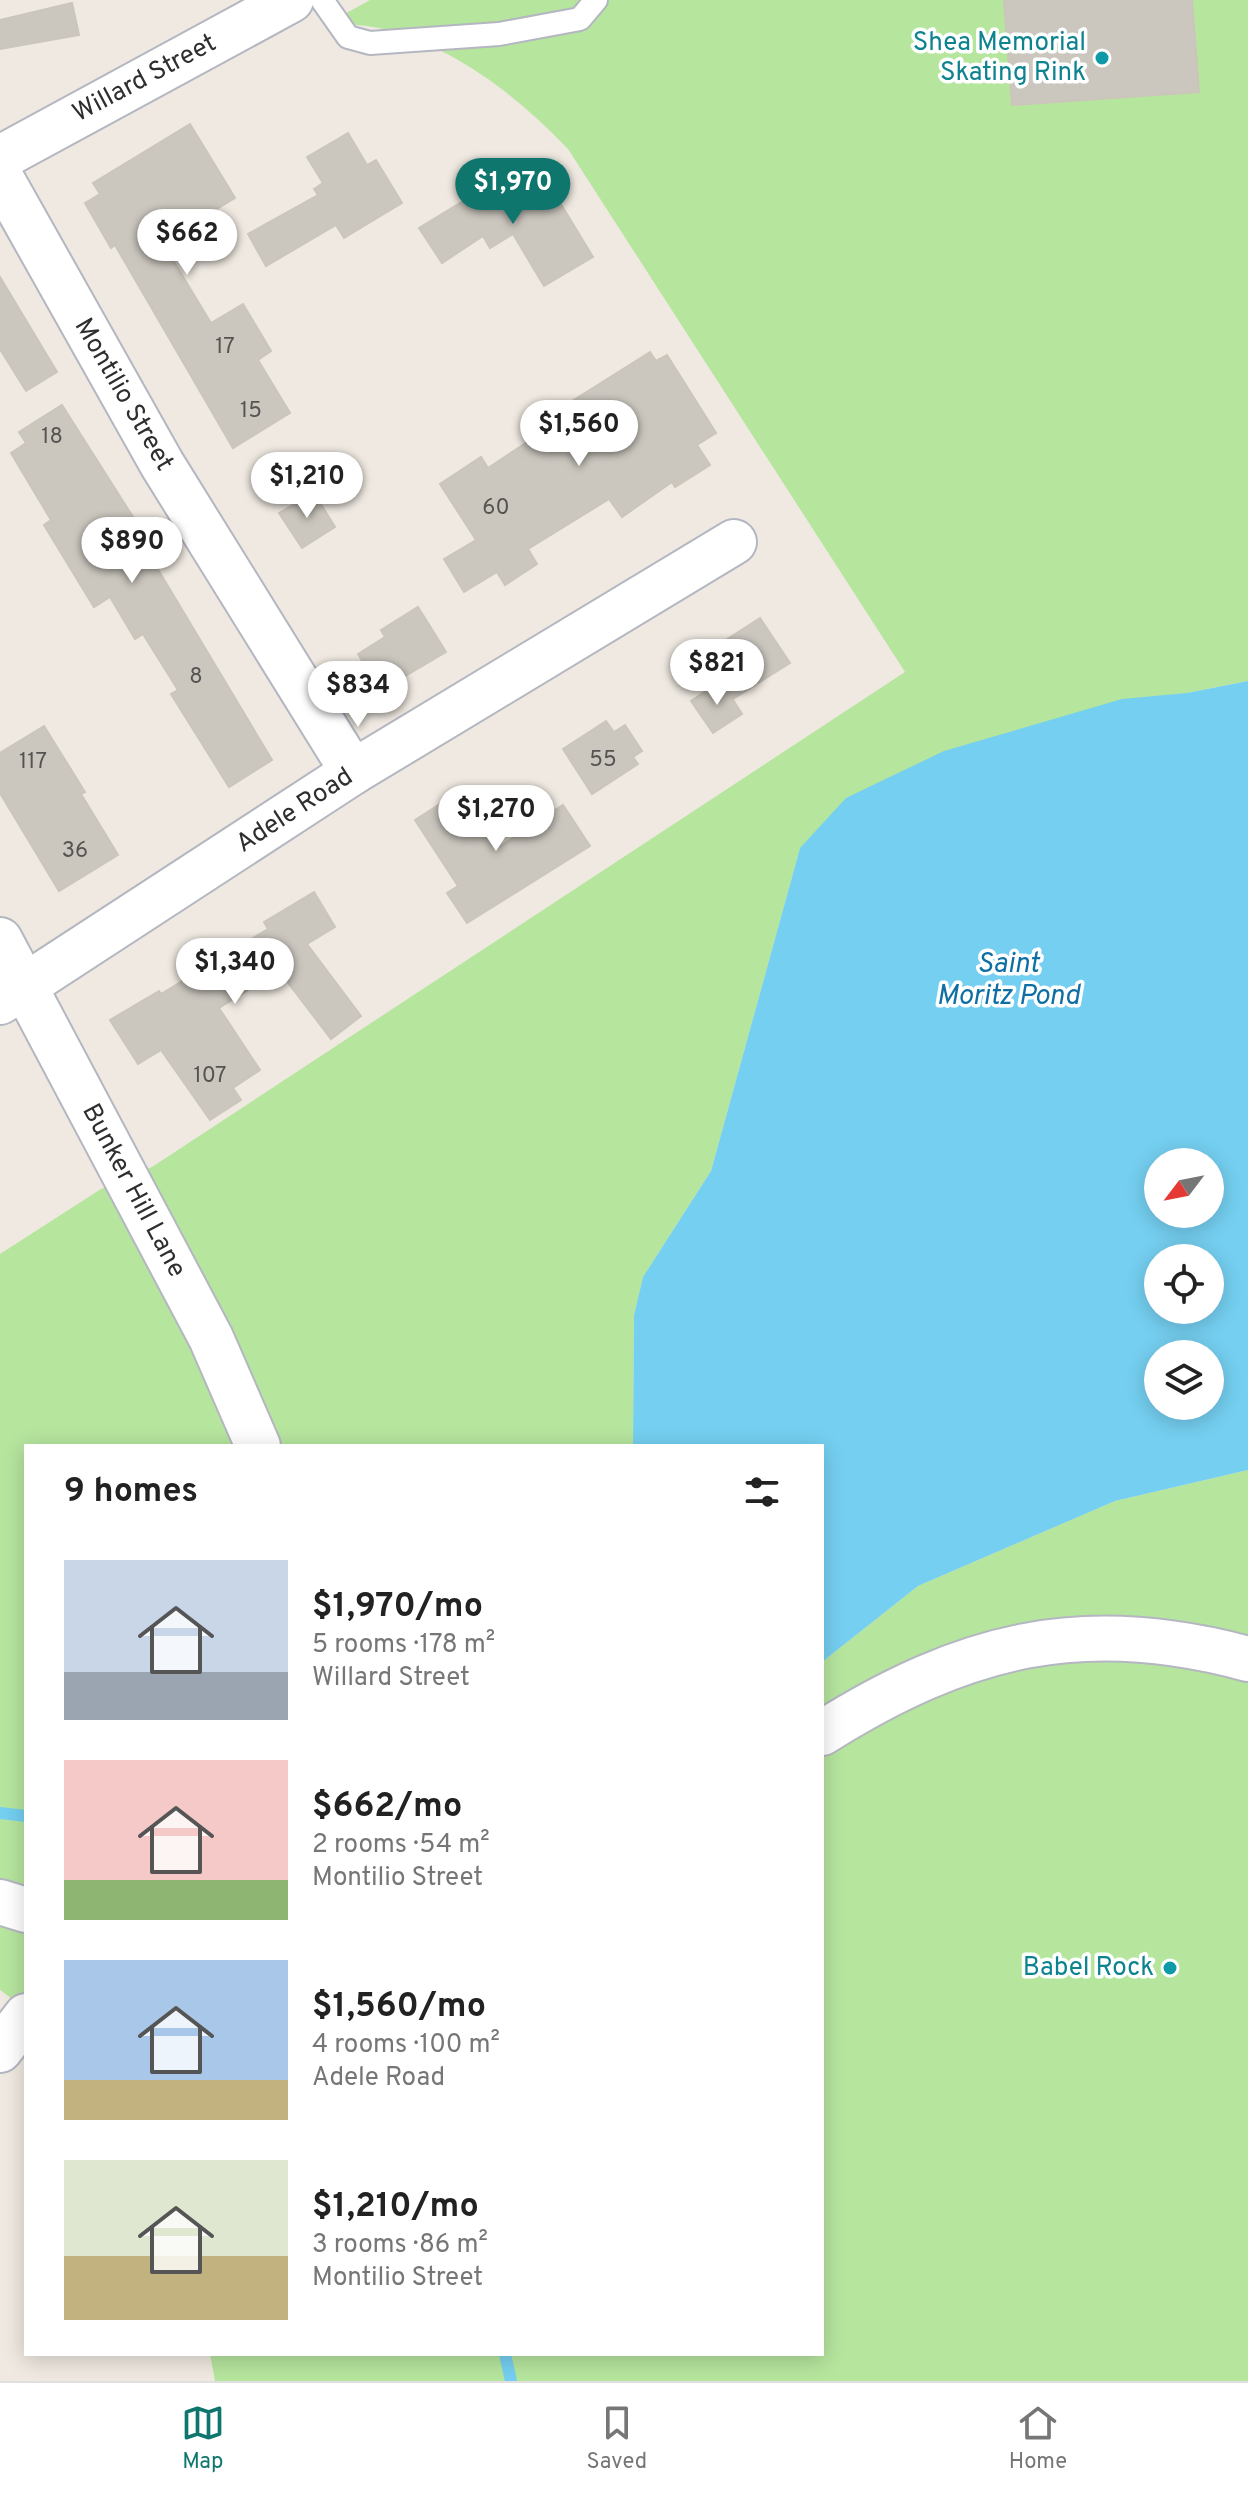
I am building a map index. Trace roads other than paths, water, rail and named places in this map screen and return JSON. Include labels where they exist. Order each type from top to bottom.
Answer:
[{"type":"street","name":"Willard Street","points":[[0,158],[289,1]]},
{"type":"street","name":"Montilio Street","points":[[0,176],[162,464],[353,772]]},
{"type":"street","name":"Adele Road","points":[[12,994],[353,772],[734,542]]},
{"type":"street","name":"Bunker Hill Lane","points":[[0,940],[12,994],[211,1338],[257,1444]]},
{"type":"street","points":[[824,1732],[906,1685],[945,1668],[1029,1643],[1074,1637],[1119,1637],[1167,1641],[1248,1659]]},
{"type":"street","points":[[0,1902],[24,1909]]},
{"type":"street","points":[[0,2050],[24,2019]]},
{"type":"lane","points":[[289,1],[348,37],[370,43],[499,34],[580,19],[596,0]]},
{"type":"water","name":"Saint Moritz Pond","points":[[1248,681],[1248,1470],[1115,1501],[918,1586],[824,1660],[824,1444],[633,1444],[634,1315],[643,1277],[711,1171],[800,848],[846,798],[944,751],[1122,699],[1187,693]]},
{"type":"waterway","points":[[0,1813],[24,1816]]},
{"type":"waterway","points":[[505,2356],[511,2381]]},
{"type":"place","name":"Shea Memorial Skating Rink","points":[[1102,58]]},
{"type":"place","name":"Babel Rock","points":[[1170,1968]]}]
